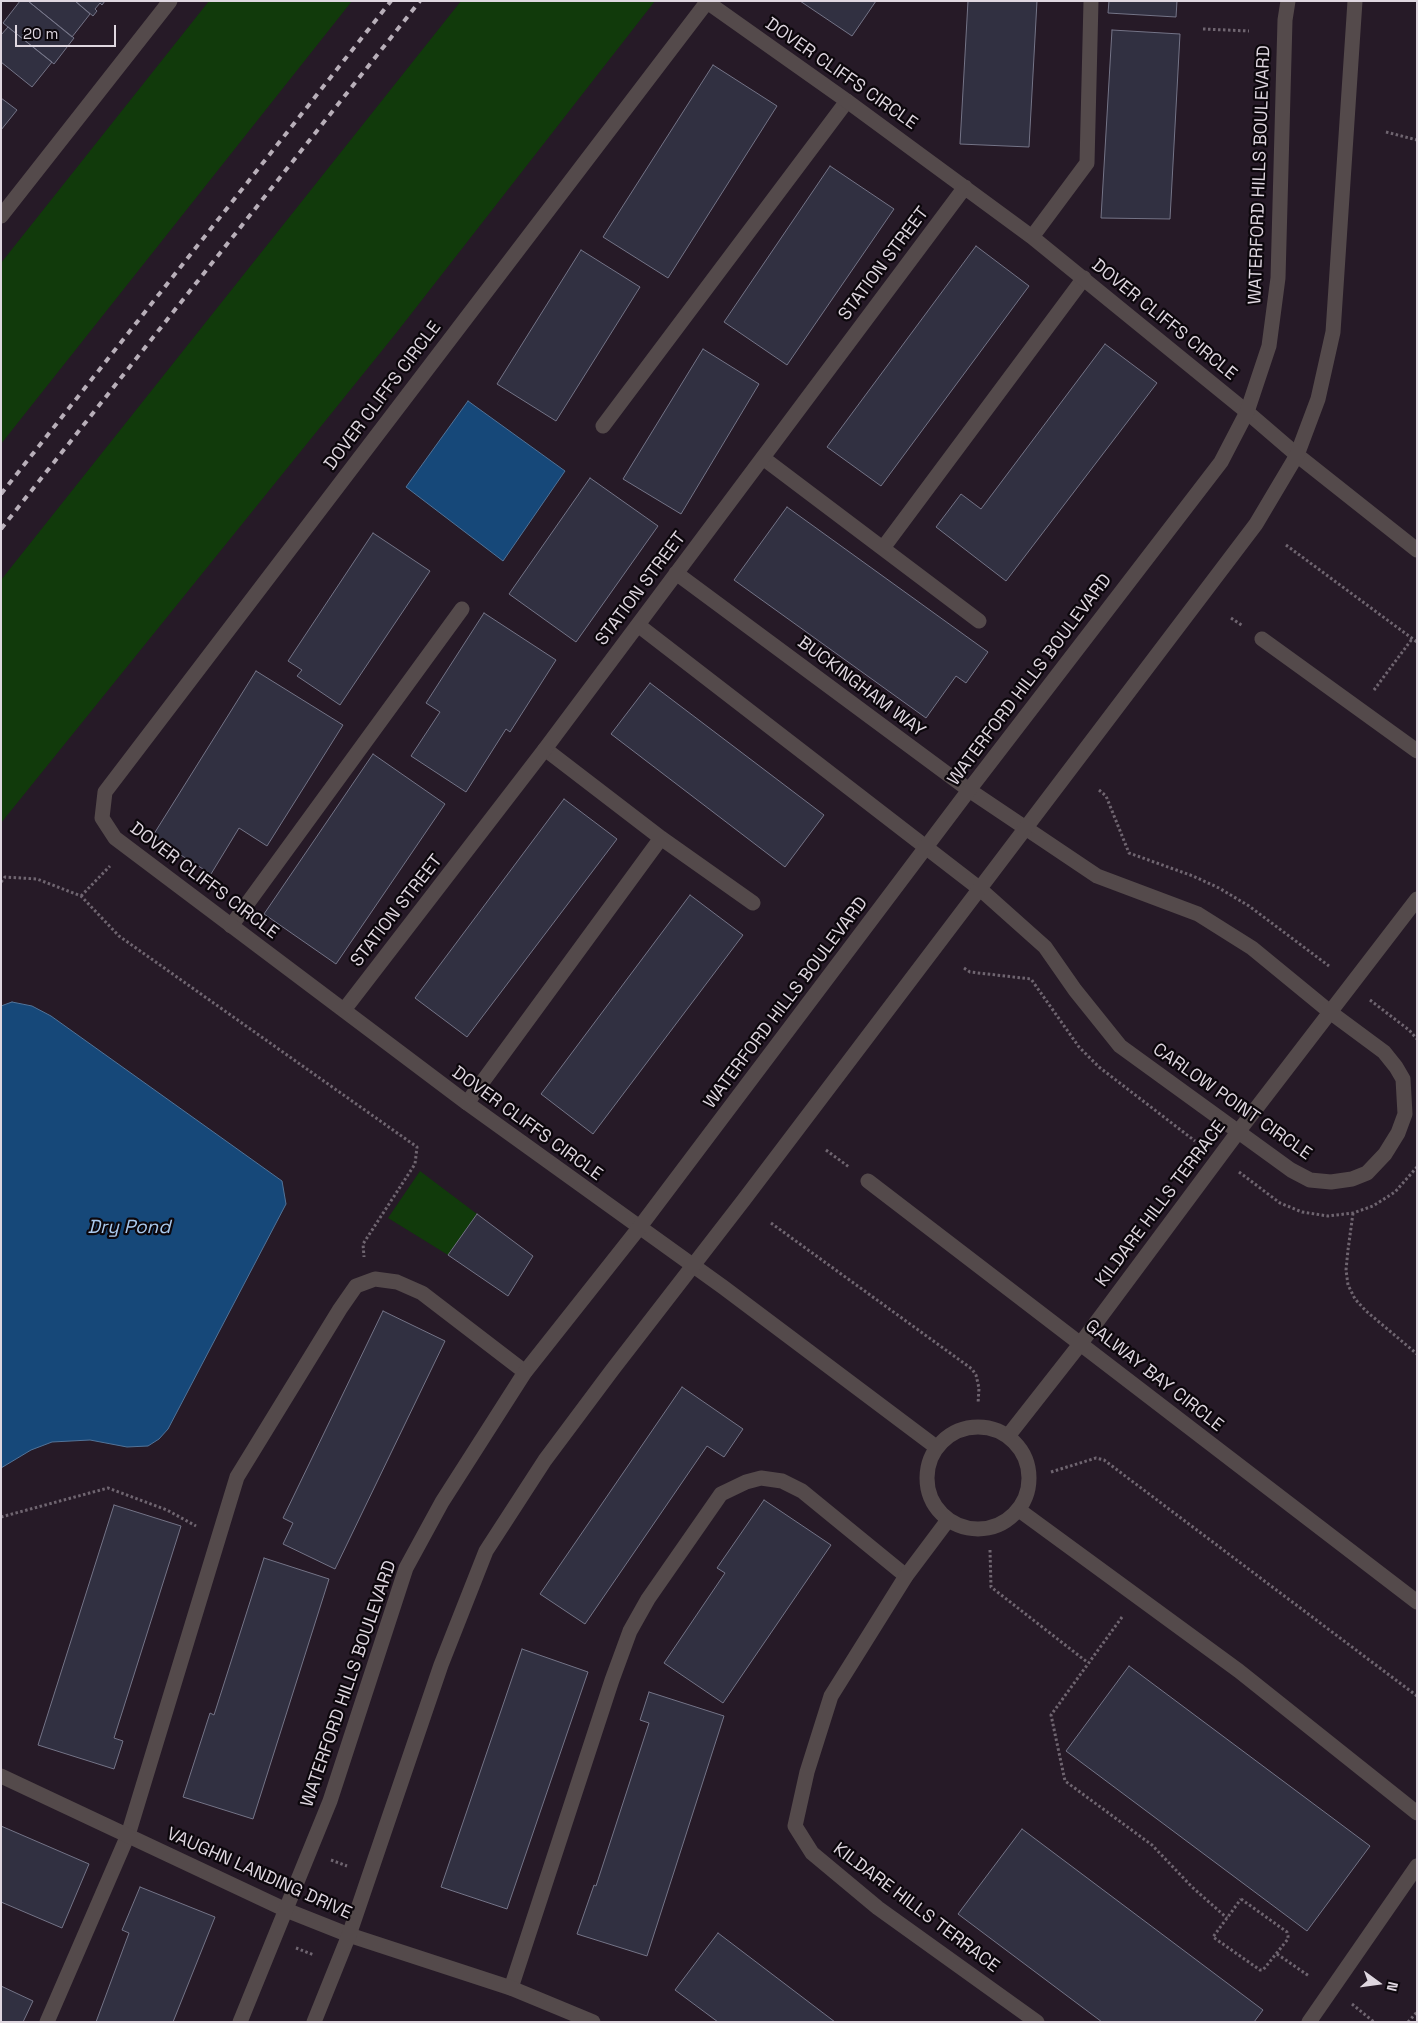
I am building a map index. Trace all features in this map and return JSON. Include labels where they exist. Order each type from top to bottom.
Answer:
[{"type":"street","points":[[1,216],[170,1]]},
{"type":"street","points":[[1032,237],[1087,164],[1091,1]]},
{"type":"street","name":"WATERFORD HILLS BOULEVARD","points":[[240,2022],[330,1801],[406,1568],[442,1502],[525,1372],[638,1228],[969,790],[1221,462],[1247,412],[1269,346],[1278,278],[1285,20],[1288,1]]},
{"type":"street","points":[[314,2022],[349,1935],[441,1666],[486,1551],[545,1460],[1256,524],[1297,455],[1318,399],[1332,332],[1355,1]]},
{"type":"street","name":"DOVER CLIFFS CIRCLE","points":[[694,1266],[638,1228],[467,1103],[115,838],[102,818],[105,792],[707,2],[848,101],[1032,237],[1297,455]]},
{"type":"street","points":[[603,426],[848,101]]},
{"type":"street","name":"STATION STREET","points":[[344,1010],[545,749],[965,187]]},
{"type":"street","points":[[883,548],[1084,278]]},
{"type":"street","points":[[1297,455],[1417,550]]},
{"type":"street","points":[[763,458],[978,621]]},
{"type":"street","name":"BUCKINGHAM WAY","points":[[676,573],[969,790],[1025,828]]},
{"type":"street","points":[[232,926],[462,610]]},
{"type":"street","points":[[638,625],[927,848]]},
{"type":"street","points":[[1262,639],[1417,751]]},
{"type":"street","points":[[545,749],[662,838],[753,903]]},
{"type":"street","name":"CARLOW POINT CIRCLE","points":[[927,848],[980,889],[1045,947],[1074,990],[1120,1046],[1291,1170],[1310,1180],[1331,1182],[1352,1179],[1367,1173],[1385,1154],[1398,1133],[1405,1114],[1403,1080],[1396,1066],[1384,1052],[1330,1012],[1252,948],[1198,914],[1097,876],[1025,828]]},
{"type":"street","points":[[467,1103],[662,838]]},
{"type":"street","name":"KILDARE HILLS TERRACE","points":[[1008,1436],[1081,1343],[1238,1132],[1417,899]]},
{"type":"street","name":"GALWAY BAY CIRCLE","points":[[868,1181],[1417,1602]]},
{"type":"street","points":[[694,1266],[936,1447]]},
{"type":"street","points":[[47,2022],[128,1835],[237,1477],[356,1286],[375,1279],[397,1282],[422,1294],[525,1372]]},
{"type":"street","points":[[979,1426],[994,1429],[1008,1436],[1020,1448],[1027,1462],[1028,1486],[1019,1510],[1008,1520],[986,1529],[962,1528],[948,1520],[936,1509],[928,1493],[927,1468],[936,1447],[949,1435],[964,1428],[979,1426]]},
{"type":"street","points":[[510,1988],[630,1631],[648,1599],[721,1494],[746,1482],[761,1478],[782,1481],[802,1491],[906,1576]]},
{"type":"street","points":[[1019,1510],[1239,1671],[1417,1813]]},
{"type":"street","name":"KILDARE HILLS TERRACE","points":[[948,1520],[906,1576],[830,1696],[807,1772],[795,1826],[812,1853],[878,1908],[1037,2022]]},
{"type":"street","name":"VAUGHN LANDING DRIVE","points":[[1,1776],[286,1910],[349,1935],[510,1988],[593,2022]]},
{"type":"street","points":[[1309,2022],[1417,1866]]},
{"type":"path","points":[[1203,29],[1249,31]]},
{"type":"path","points":[[1386,132],[1417,140]]},
{"type":"path","points":[[1286,545],[1417,642]]},
{"type":"path","points":[[1360,709],[1412,638]]},
{"type":"path","points":[[1099,790],[1106,796],[1128,852],[1193,876],[1219,888],[1249,906],[1330,966]]},
{"type":"path","points":[[82,896],[127,847]]},
{"type":"path","points":[[1,882],[6,878],[37,879],[82,896],[119,936],[417,1147],[415,1164],[363,1244],[367,1282]]},
{"type":"path","points":[[964,968],[970,972],[1031,979],[1079,1047],[1099,1067],[1195,1141]]},
{"type":"path","points":[[1366,996],[1409,1030],[1417,1039]]},
{"type":"path","points":[[1353,1213],[1346,1270],[1348,1285],[1355,1299],[1366,1311],[1417,1354]]},
{"type":"path","points":[[771,1223],[972,1369],[976,1375],[979,1388],[978,1404]]},
{"type":"path","points":[[1051,1472],[1096,1458],[1104,1460],[1417,1696]]},
{"type":"path","points":[[1,1517],[108,1488],[167,1510],[218,1537]]},
{"type":"path","points":[[990,1550],[991,1587],[1088,1662]]},
{"type":"path","points":[[1109,1635],[1051,1714],[1065,1781],[1152,1845],[1192,1888],[1227,1918]]},
{"type":"path","points":[[328,1859],[355,1869]]},
{"type":"path","points":[[1242,1899],[1286,1932],[1288,1939],[1266,1969],[1260,1970],[1213,1937],[1227,1918],[1242,1899]]},
{"type":"path","points":[[296,1948],[321,1958]]},
{"type":"path","points":[[1277,1954],[1317,1982]]},
{"type":"path","points":[[1351,2003],[1374,2022]]},
{"type":"path","points":[[1408,2022],[1417,2012]]},
{"type":"green space","points":[[209,1],[352,1],[1,444],[1,263]]},
{"type":"green space","points":[[461,1],[655,1],[397,332],[1,823],[1,580]]},
{"type":"green space","points":[[420,1171],[477,1214],[448,1255],[388,1218]]},
{"type":"water","points":[[468,401],[565,471],[503,561],[406,487]]},
{"type":"water","name":"Dry Pond","points":[[12,1002],[32,1006],[51,1016],[282,1181],[286,1204],[168,1429],[159,1439],[148,1446],[127,1447],[90,1440],[52,1442],[31,1450],[1,1468],[1,1006]]},
{"type":"building","points":[[20,1],[28,1],[74,38],[54,64],[3,23]]},
{"type":"building","points":[[28,1],[75,1],[90,14],[72,37]]},
{"type":"building","points":[[75,1],[105,1],[102,5],[100,3],[95,9],[97,11],[93,16]]},
{"type":"building","points":[[800,1],[876,1],[852,36]]},
{"type":"building","points":[[968,1],[1037,1],[1029,147],[960,144]]},
{"type":"building","points":[[1109,1],[1177,1],[1176,17],[1108,13]]},
{"type":"building","points":[[8,27],[52,62],[32,87],[1,62],[1,35]]},
{"type":"building","points":[[1112,30],[1180,34],[1170,219],[1101,218]]},
{"type":"building","points":[[713,65],[777,106],[668,278],[603,237]]},
{"type":"building","points":[[1,98],[17,110],[1,130]]},
{"type":"building","points":[[830,166],[894,209],[787,365],[724,322]]},
{"type":"building","points":[[976,246],[1029,286],[881,486],[827,447]]},
{"type":"building","points":[[581,250],[640,287],[556,421],[497,384]]},
{"type":"building","points":[[1105,344],[1157,383],[1006,581],[936,527],[961,494],[981,509]]},
{"type":"building","points":[[703,349],[759,384],[681,514],[623,479]]},
{"type":"building","points":[[590,478],[658,526],[576,642],[509,594]]},
{"type":"building","points":[[787,507],[988,652],[966,683],[956,676],[926,718],[734,580]]},
{"type":"building","points":[[373,533],[430,571],[340,705],[297,676],[302,670],[288,661]]},
{"type":"building","points":[[484,613],[556,660],[510,732],[506,729],[466,792],[411,756],[440,712],[426,703]]},
{"type":"building","points":[[256,671],[343,725],[267,846],[239,828],[211,874],[152,837]]},
{"type":"building","points":[[650,683],[824,815],[785,867],[611,734]]},
{"type":"building","points":[[373,754],[445,804],[336,964],[264,914]]},
{"type":"building","points":[[564,799],[617,839],[467,1037],[415,998]]},
{"type":"building","points":[[690,895],[743,935],[593,1134],[541,1094]]},
{"type":"building","points":[[477,1214],[533,1256],[508,1296],[448,1255]]},
{"type":"building","points":[[383,1311],[445,1341],[335,1569],[283,1544],[293,1523],[283,1518]]},
{"type":"building","points":[[682,1387],[743,1429],[724,1457],[707,1446],[585,1624],[540,1594]]},
{"type":"building","points":[[764,1500],[831,1545],[723,1703],[664,1663],[725,1573],[717,1568]]},
{"type":"building","points":[[114,1505],[181,1526],[114,1738],[123,1741],[114,1769],[38,1745]]},
{"type":"building","points":[[264,1558],[329,1579],[253,1819],[183,1797],[210,1713],[214,1715]]},
{"type":"building","points":[[522,1649],[588,1672],[507,1909],[441,1887]]},
{"type":"building","points":[[1129,1666],[1370,1846],[1307,1931],[1066,1751]]},
{"type":"building","points":[[649,1692],[724,1716],[647,1956],[577,1934],[594,1885],[596,1886],[649,1723],[640,1720]]},
{"type":"building","points":[[1,1826],[89,1864],[62,1928],[1,1902]]},
{"type":"building","points":[[1022,1829],[1263,2010],[1254,2022],[1102,2022],[958,1914]]},
{"type":"building","points":[[140,1887],[215,1917],[173,2022],[96,2022],[129,1933],[122,1930]]},
{"type":"building","points":[[718,1933],[835,2022],[718,2022],[675,1990]]},
{"type":"building","points":[[1,1986],[33,2001],[23,2022],[1,2022]]},
{"type":"railway","points":[[1,494],[391,1]]},
{"type":"railway","points":[[1,529],[420,1]]}]
